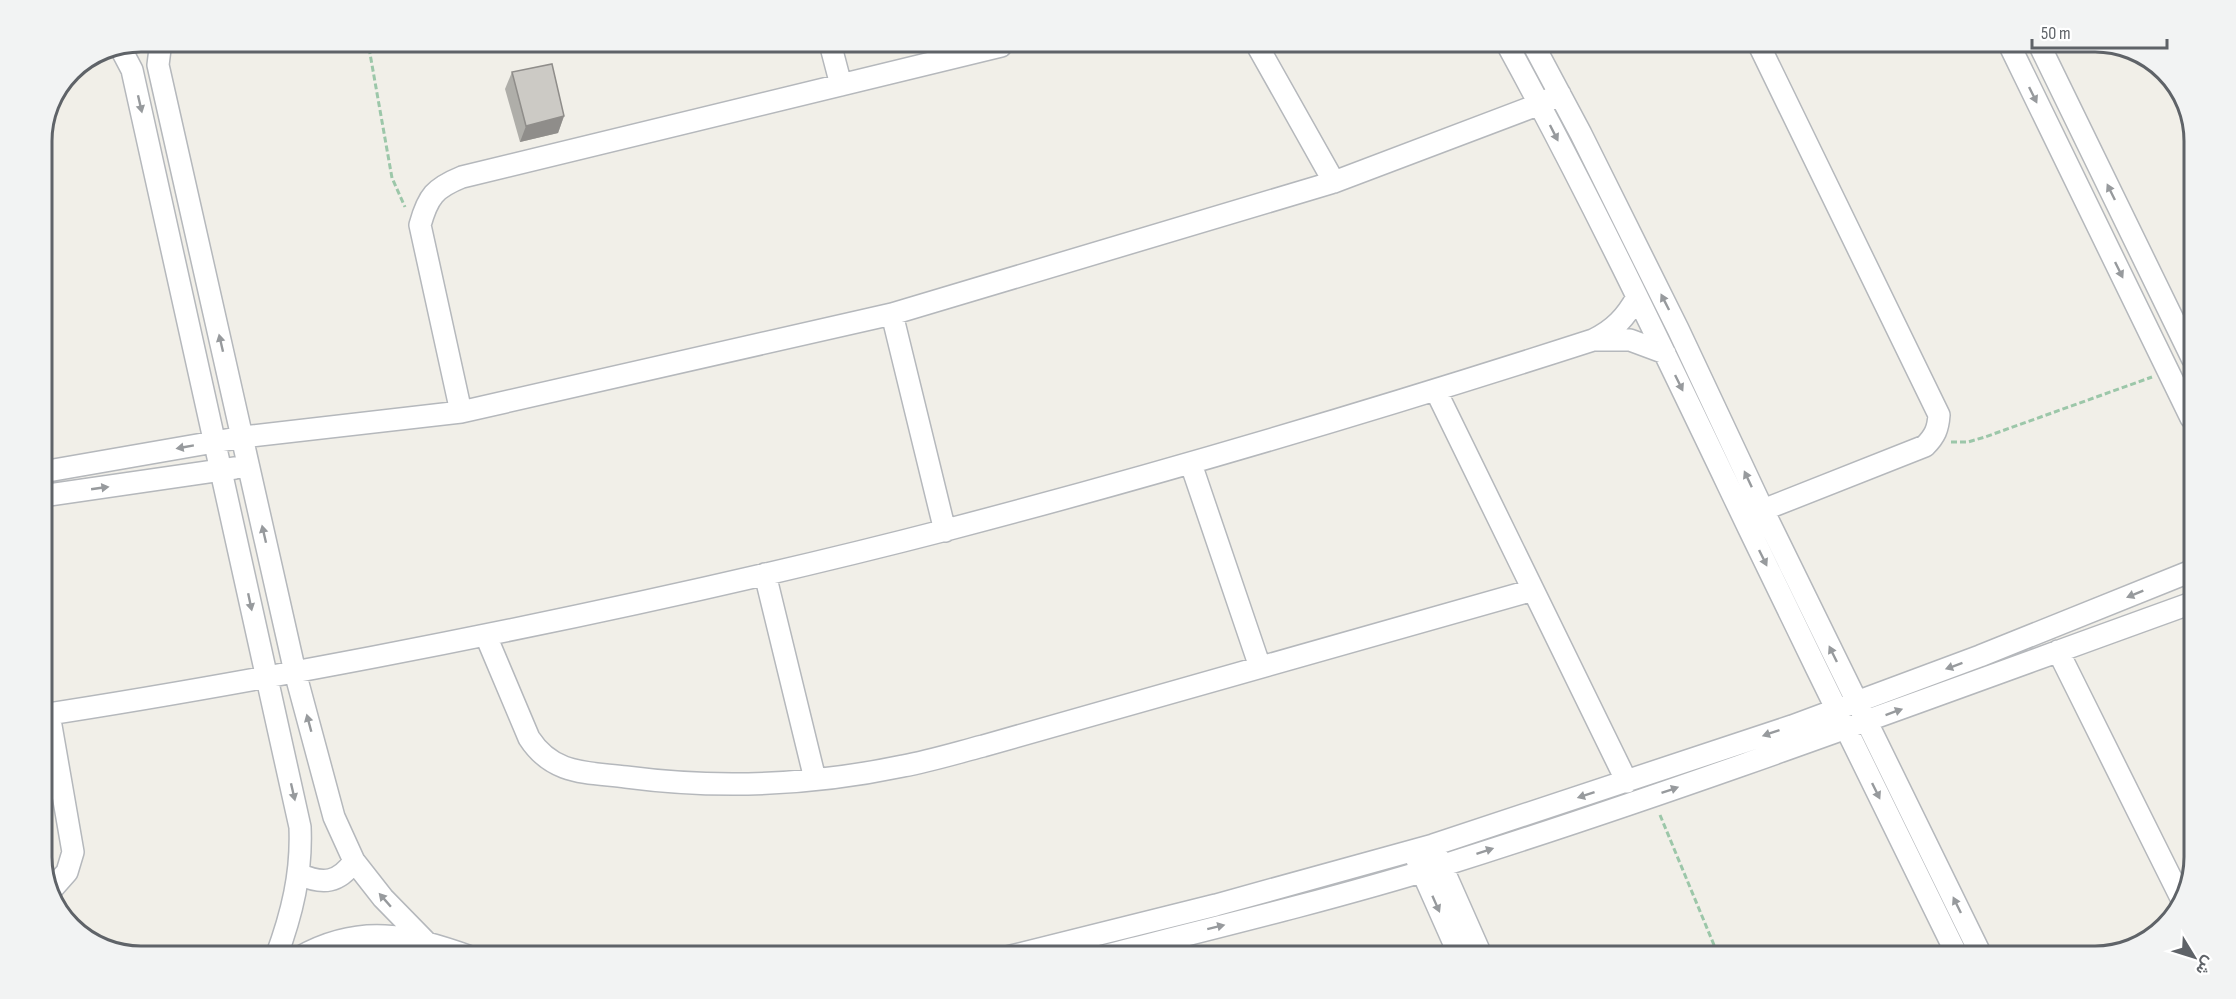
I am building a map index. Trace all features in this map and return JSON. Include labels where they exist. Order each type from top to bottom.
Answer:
[{"type":"street","points":[[160,52],[158,65],[295,672],[334,817],[354,861],[383,898],[426,942]]},
{"type":"street","points":[[832,52],[841,85]]},
{"type":"street","points":[[461,412],[420,225],[426,203],[441,186],[462,177],[976,52]]},
{"type":"street","points":[[1261,52],[1334,182]]},
{"type":"street","points":[[1511,52],[1540,104],[1665,353],[1845,729],[1953,946]]},
{"type":"street","points":[[1537,52],[1678,329],[1762,510],[1978,946]]},
{"type":"street","points":[[1762,52],[1939,416],[1934,438],[1926,446],[1762,510]]},
{"type":"street","points":[[2013,52],[2183,402]]},
{"type":"street","points":[[2043,52],[2183,340]]},
{"type":"street","points":[[124,54],[132,70],[300,827],[299,874],[292,908],[280,946]]},
{"type":"street","points":[[53,470],[243,437],[461,412],[892,314],[1334,182],[1540,104],[1560,94]]},
{"type":"street","points":[[53,713],[267,677],[486,636],[945,531],[1191,464],[1436,391],[1593,340],[1607,333],[1619,323],[1629,311],[1636,297]]},
{"type":"street","points":[[892,314],[945,531]]},
{"type":"street","points":[[1593,340],[1630,340],[1665,353]]},
{"type":"street","points":[[1436,391],[1627,782]]},
{"type":"street","points":[[1191,464],[1260,667]]},
{"type":"street","points":[[53,494],[249,466]]},
{"type":"street","points":[[765,574],[815,779]]},
{"type":"street","points":[[1050,946],[1216,905],[1423,848],[1627,782],[1836,710],[1980,656],[2184,574]]},
{"type":"street","points":[[486,636],[529,738],[542,755],[561,767],[656,781],[739,784],[815,779],[903,766],[983,746],[1533,590]]},
{"type":"street","points":[[1140,946],[1432,868],[1652,796],[1866,722],[2184,606]]},
{"type":"street","points":[[2058,651],[2177,890]]},
{"type":"street","points":[[53,750],[73,852],[67,872],[56,884]]},
{"type":"street","points":[[1423,848],[1476,946]]},
{"type":"street","points":[[299,874],[312,880],[325,881],[336,878],[347,871],[354,861]]},
{"type":"street","points":[[1432,868],[1457,946]]},
{"type":"street","points":[[321,946],[342,939],[370,935],[398,936],[438,946]]},
{"type":"street","points":[[420,946],[426,942]]},
{"type":"path","points":[[370,52],[392,178],[407,211],[420,225]]},
{"type":"path","points":[[1934,438],[1950,442],[1976,440],[2168,371]]},
{"type":"path","points":[[1652,796],[1714,946]]},
{"type":"building","points":[[552,64],[564,116],[526,126],[512,72]]}]
